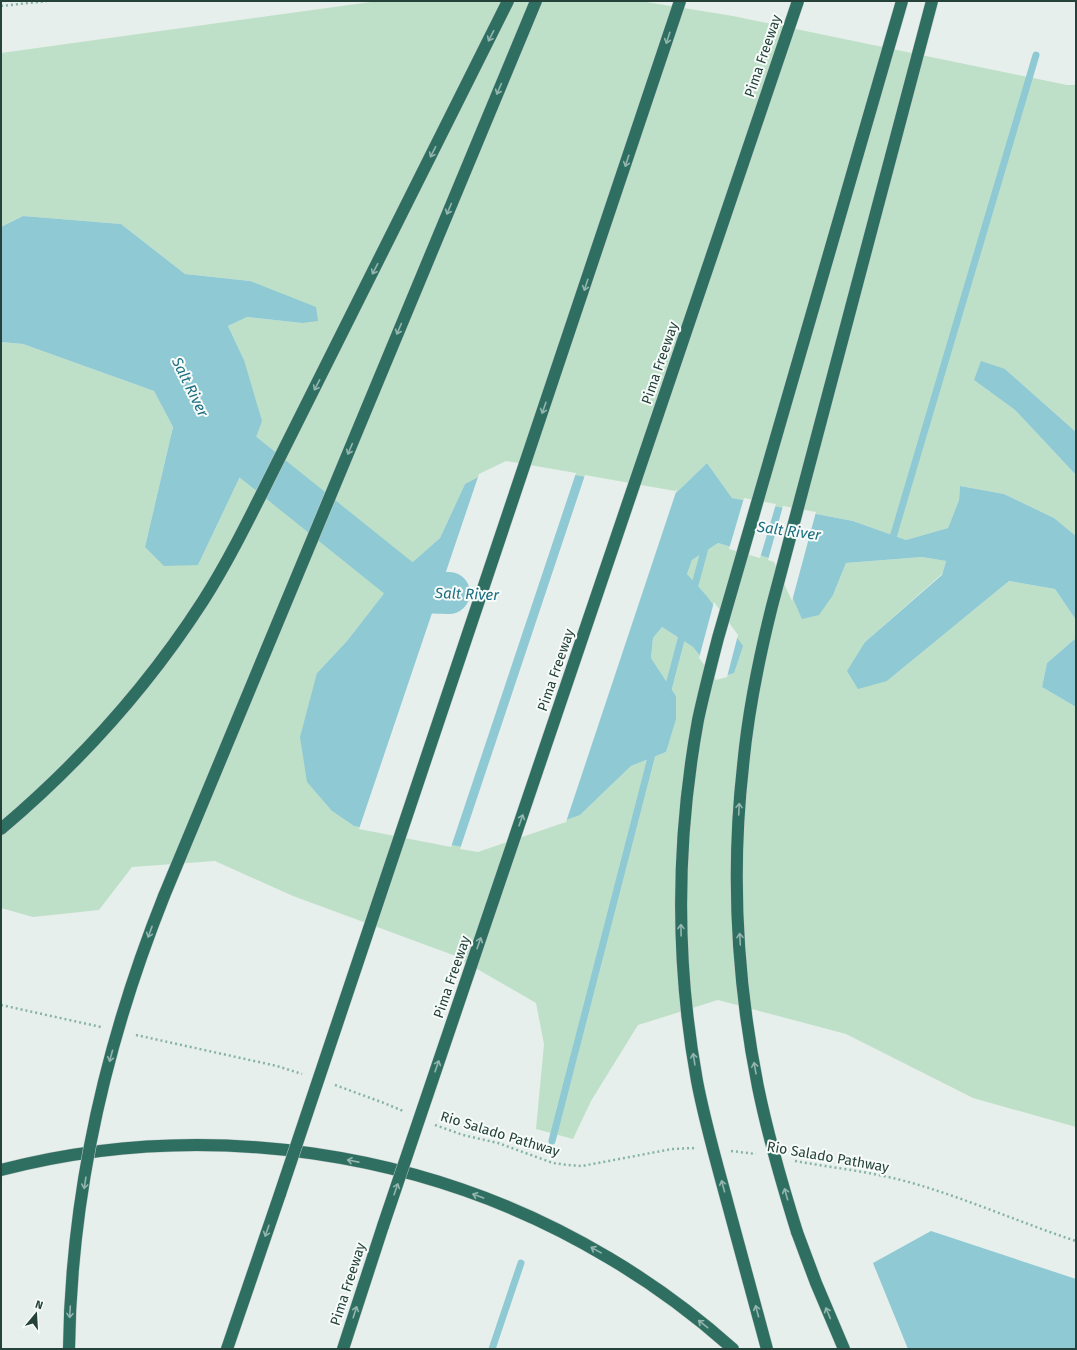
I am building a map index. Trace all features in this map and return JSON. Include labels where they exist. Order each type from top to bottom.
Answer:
[{"type":"highway","points":[[1,829],[53,783],[108,726],[160,664],[204,600],[238,540],[270,477],[508,1]]},
{"type":"highway","points":[[68,1349],[76,1244],[92,1138],[111,1056],[140,960],[154,921],[214,774],[536,1]]},
{"type":"highway","points":[[227,1349],[680,1]]},
{"type":"highway","name":"Pima Freeway","points":[[343,1349],[383,1226],[798,1]]},
{"type":"highway","points":[[767,1349],[709,1132],[690,1038],[684,991],[681,943],[682,856],[686,804],[699,718],[718,638],[902,1]]},
{"type":"highway","points":[[844,1349],[816,1284],[797,1232],[778,1169],[765,1119],[754,1067],[747,1018],[740,941],[738,893],[738,848],[743,766],[754,686],[772,606],[932,1]]},
{"type":"highway","points":[[1,1170],[85,1153],[149,1147],[214,1146],[277,1149],[308,1153],[400,1171],[432,1180],[494,1202],[524,1214],[581,1242],[662,1292],[733,1349]]},
{"type":"path","points":[[1,6],[47,1]]},
{"type":"path","points":[[1,1005],[96,1026]]},
{"type":"path","points":[[133,1034],[277,1066],[308,1076]]},
{"type":"path","points":[[329,1083],[384,1103],[409,1114]]},
{"type":"path","name":"Rio Salado Pathway","points":[[429,1122],[463,1135],[498,1143],[529,1155],[567,1165],[582,1166],[672,1149],[697,1148]]},
{"type":"path","name":"Rio Salado Pathway","points":[[725,1150],[760,1155]]},
{"type":"path","name":"Rio Salado Pathway","points":[[791,1160],[875,1174],[911,1183],[988,1208],[1076,1241]]},
{"type":"green space","points":[[378,1],[640,1],[733,16],[1067,85],[1076,85],[1076,432],[1005,369],[974,380],[1015,410],[1076,475],[1076,536],[1054,518],[1004,494],[960,486],[959,500],[948,528],[906,540],[853,521],[732,498],[707,463],[676,493],[465,484],[440,538],[399,574],[347,641],[317,673],[332,811],[354,826],[374,829],[580,815],[631,766],[666,752],[676,696],[651,658],[653,638],[662,627],[693,647],[716,678],[706,595],[687,574],[692,560],[718,543],[776,560],[833,595],[846,563],[922,557],[946,561],[942,574],[865,642],[887,681],[1009,581],[1055,589],[1076,620],[1076,638],[1047,663],[1042,687],[1076,707],[1076,1127],[973,1098],[846,1034],[718,1000],[638,1025],[591,1101],[573,1139],[536,1129],[544,1044],[536,1003],[453,955],[293,896],[215,861],[132,867],[99,910],[33,917],[1,908],[1,342],[23,344],[154,391],[173,427],[145,547],[198,565],[246,464],[244,360],[228,326],[247,317],[302,323],[250,281],[185,274],[121,224],[23,216],[1,227],[1,53]]},
{"type":"water","points":[[23,216],[121,224],[185,274],[250,281],[316,307],[318,321],[302,323],[247,317],[228,326],[244,360],[262,421],[246,464],[198,565],[164,566],[145,547],[173,427],[154,391],[23,344],[1,342],[1,227]]},
{"type":"water","points":[[981,361],[1005,369],[1076,432],[1076,475],[1015,410],[974,380]]},
{"type":"water","points":[[506,463],[676,493],[707,463],[732,498],[853,521],[906,540],[948,528],[959,500],[960,486],[1004,494],[1054,518],[1076,536],[1076,620],[1055,589],[1009,581],[887,681],[858,689],[847,671],[865,642],[942,575],[946,561],[922,557],[846,563],[833,595],[819,615],[802,619],[776,560],[718,543],[692,560],[687,574],[706,595],[743,646],[734,673],[717,678],[693,647],[662,627],[653,638],[651,658],[676,696],[676,719],[666,752],[631,766],[580,815],[478,850],[354,826],[332,811],[307,782],[300,737],[317,673],[347,641],[399,574],[440,538],[465,484]]},
{"type":"water","points":[[1076,638],[1076,707],[1042,687],[1047,663]]},
{"type":"water","points":[[931,1231],[1076,1279],[1076,1349],[908,1349],[873,1263]]},
{"type":"pier","points":[[506,461],[576,473],[451,847],[359,829],[479,474]]},
{"type":"pier","points":[[585,475],[675,491],[677,489],[566,822],[478,852],[460,849]]},
{"type":"pier","points":[[744,498],[776,504],[760,558],[729,549]]},
{"type":"pier","points":[[783,506],[816,512],[792,601],[774,562],[768,560]]},
{"type":"pier","points":[[714,602],[738,635],[727,677],[716,680],[699,658]]},
{"type":"waterway","points":[[891,544],[1036,55]]},
{"type":"waterway","name":"Salt River","points":[[206,420],[208,425],[416,592],[449,593]]},
{"type":"waterway","points":[[693,592],[706,544]]},
{"type":"waterway","points":[[667,693],[683,632]]},
{"type":"waterway","points":[[552,1141],[653,750]]},
{"type":"waterway","points":[[492,1349],[521,1263]]}]
